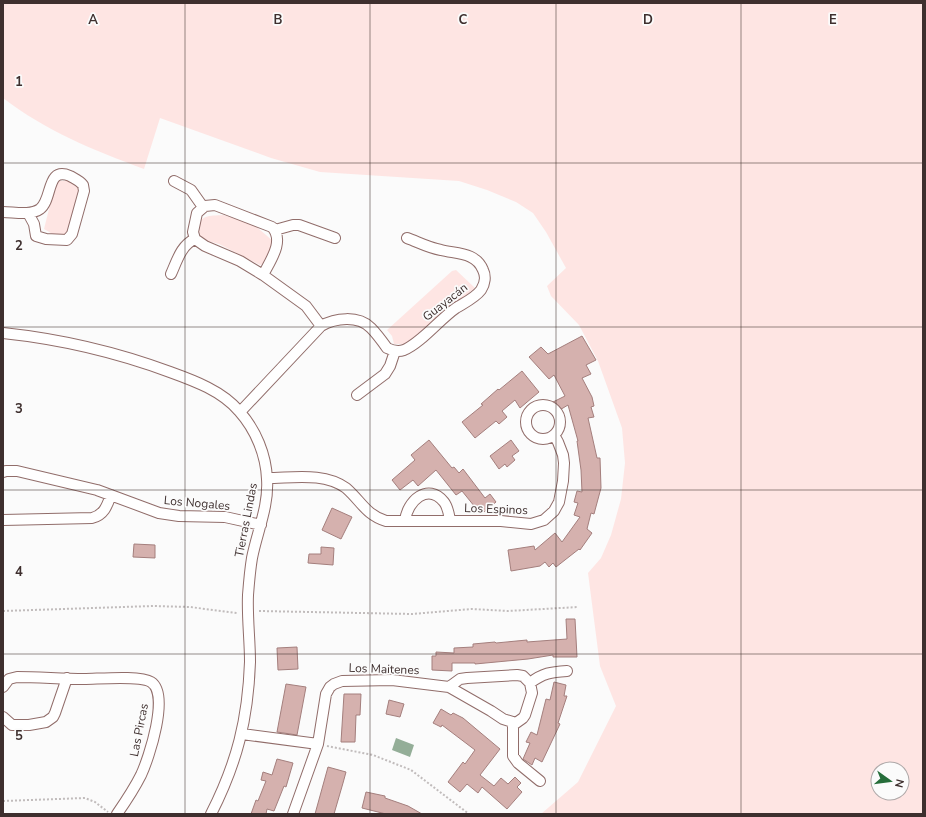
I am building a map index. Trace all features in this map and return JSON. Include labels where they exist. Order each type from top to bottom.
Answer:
[{"type":"street","points":[[3,212],[28,213],[38,210],[42,207],[54,177],[57,174],[65,174],[83,184],[84,191],[72,234],[69,238],[62,240],[41,238],[36,236],[34,224],[28,213]]},
{"type":"street","points":[[174,181],[191,190],[203,207]]},
{"type":"street","points":[[263,275],[278,243],[278,234],[275,230],[269,225],[215,205],[208,205],[199,210],[196,216],[193,232],[195,239],[204,246],[240,260],[263,275],[306,306],[321,326]]},
{"type":"street","points":[[275,230],[293,225],[299,225],[336,238]]},
{"type":"street","name":"Guayacán","points":[[395,351],[403,350],[412,346],[456,308],[477,294],[482,288],[484,278],[482,268],[473,258],[462,254],[435,249],[407,238]]},
{"type":"street","points":[[171,274],[184,246],[195,239]]},
{"type":"street","points":[[240,412],[321,326],[339,319],[362,322],[372,328],[387,348],[395,351],[390,366],[385,374],[357,395]]},
{"type":"street","name":"Tierras Lindas","points":[[3,333],[39,338],[95,349],[155,366],[204,386],[226,399],[240,412],[249,424],[258,441],[267,478],[267,496],[252,558],[249,580],[249,674],[247,708],[242,734],[227,779],[211,814]]},
{"type":"street","name":"Los Espinos","points":[[267,478],[314,477],[327,479],[342,485],[365,509],[376,517],[386,521],[501,521],[531,524],[548,517],[554,511],[559,502],[563,481],[564,463],[563,455],[554,435]]},
{"type":"street","name":"Los Nogales","points":[[3,472],[17,471],[111,495],[159,513],[179,516],[225,517],[260,525]]},
{"type":"street","name":"Los Espinos","points":[[405,521],[407,510],[414,500],[424,494],[429,494],[440,498],[446,506],[450,520]]},
{"type":"street","points":[[3,520],[92,518],[101,514],[107,506],[111,495]]},
{"type":"street","points":[[530,683],[548,672],[567,671]]},
{"type":"street","points":[[449,687],[460,679],[517,675],[523,676],[530,683],[532,693],[525,715],[519,721],[513,723],[513,756],[518,763],[540,781]]},
{"type":"street","name":"Las Pircas","points":[[3,687],[9,680],[17,677],[146,680],[153,683],[159,696],[154,736],[148,759],[134,788],[117,814]]},
{"type":"street","points":[[3,717],[8,723],[15,726],[46,722],[53,717],[55,713],[67,678]]},
{"type":"street","name":"Los Maitenes","points":[[294,814],[318,744],[326,694],[330,687],[338,682],[403,681],[449,687],[491,711],[503,720],[513,723]]},
{"type":"street","points":[[242,734],[318,744]]},
{"type":"path","points":[[3,611],[153,606],[190,607],[237,613]]},
{"type":"path","points":[[259,611],[412,614],[472,609],[508,611],[578,607]]},
{"type":"path","points":[[318,744],[373,756],[410,770],[469,814]]},
{"type":"path","points":[[3,801],[85,798],[94,802],[110,814]]},
{"type":"shaded area","points":[[3,3],[923,3],[923,814],[541,814],[578,782],[616,706],[600,666],[588,573],[601,558],[611,535],[621,499],[625,463],[622,428],[598,361],[579,325],[551,296],[547,286],[566,268],[546,232],[533,213],[516,202],[487,190],[459,181],[320,172],[271,158],[160,118],[144,169],[106,155],[70,139],[19,110],[3,98]]},
{"type":"shaded area","points":[[56,181],[68,181],[79,187],[67,235],[56,236],[44,229]]},
{"type":"shaded area","points":[[223,215],[253,224],[273,241],[264,264],[260,265],[219,244],[204,240],[200,236],[199,224],[201,220],[207,217]]},
{"type":"shaded area","points":[[456,270],[475,288],[405,344],[394,344],[392,336],[387,330],[452,271]]},
{"type":"shaded area","points":[[396,738],[414,745],[410,757],[392,750]]},
{"type":"building","points":[[582,336],[596,360],[586,365],[591,374],[582,378],[592,397],[594,406],[591,407],[594,417],[588,418],[597,458],[600,458],[601,488],[594,514],[591,513],[587,529],[592,533],[580,550],[579,549],[556,567],[553,563],[549,567],[545,562],[540,566],[511,571],[508,550],[534,546],[535,550],[555,533],[562,542],[580,517],[574,515],[578,503],[574,502],[577,491],[582,492],[578,441],[568,405],[558,411],[553,402],[565,396],[554,375],[549,379],[529,357],[541,347],[548,354]]},
{"type":"building","points":[[522,371],[539,392],[520,408],[515,400],[502,411],[507,417],[499,424],[496,421],[475,438],[462,422],[483,405],[481,404],[498,389],[499,390]]},
{"type":"building","points":[[429,440],[452,468],[454,467],[459,473],[463,469],[485,498],[490,494],[496,502],[484,512],[482,510],[479,512],[462,491],[456,495],[436,470],[418,486],[413,480],[400,490],[392,480],[415,460],[411,455]]},
{"type":"building","points":[[511,440],[519,451],[512,456],[515,460],[507,467],[505,464],[499,469],[490,456]]},
{"type":"building","points":[[332,508],[352,517],[341,539],[322,530]]},
{"type":"building","points":[[134,544],[155,545],[155,558],[133,557]]},
{"type":"building","points":[[321,547],[334,548],[333,565],[308,563],[309,554],[321,554]]},
{"type":"building","points":[[566,619],[575,619],[577,657],[553,657],[553,655],[475,664],[452,663],[452,671],[432,670],[432,656],[436,656],[436,652],[454,653],[454,648],[473,647],[473,644],[567,639]]},
{"type":"building","points":[[297,647],[298,669],[278,670],[277,648]]},
{"type":"building","points":[[554,682],[566,685],[564,696],[567,696],[558,723],[560,724],[542,762],[535,758],[532,765],[523,759],[530,743],[526,742],[531,732],[537,735],[546,699],[550,700]]},
{"type":"building","points":[[286,684],[306,687],[297,735],[277,732]]},
{"type":"building","points":[[344,694],[361,694],[360,715],[356,715],[355,742],[341,742]]},
{"type":"building","points":[[389,700],[404,704],[400,717],[386,714]]},
{"type":"building","points":[[441,709],[451,715],[453,713],[463,718],[500,749],[480,775],[494,786],[501,778],[508,784],[515,777],[521,783],[517,787],[522,792],[507,809],[482,787],[478,793],[467,784],[460,792],[448,782],[463,762],[465,764],[475,750],[442,725],[441,727],[433,723]]},
{"type":"building","points":[[277,759],[293,763],[286,787],[284,786],[274,811],[267,809],[266,814],[251,814],[256,800],[258,801],[266,781],[261,780],[263,772],[272,775]]},
{"type":"building","points":[[328,767],[346,772],[343,783],[334,814],[315,814]]},
{"type":"building","points":[[366,792],[385,796],[385,798],[408,806],[422,814],[386,814],[362,808]]}]
